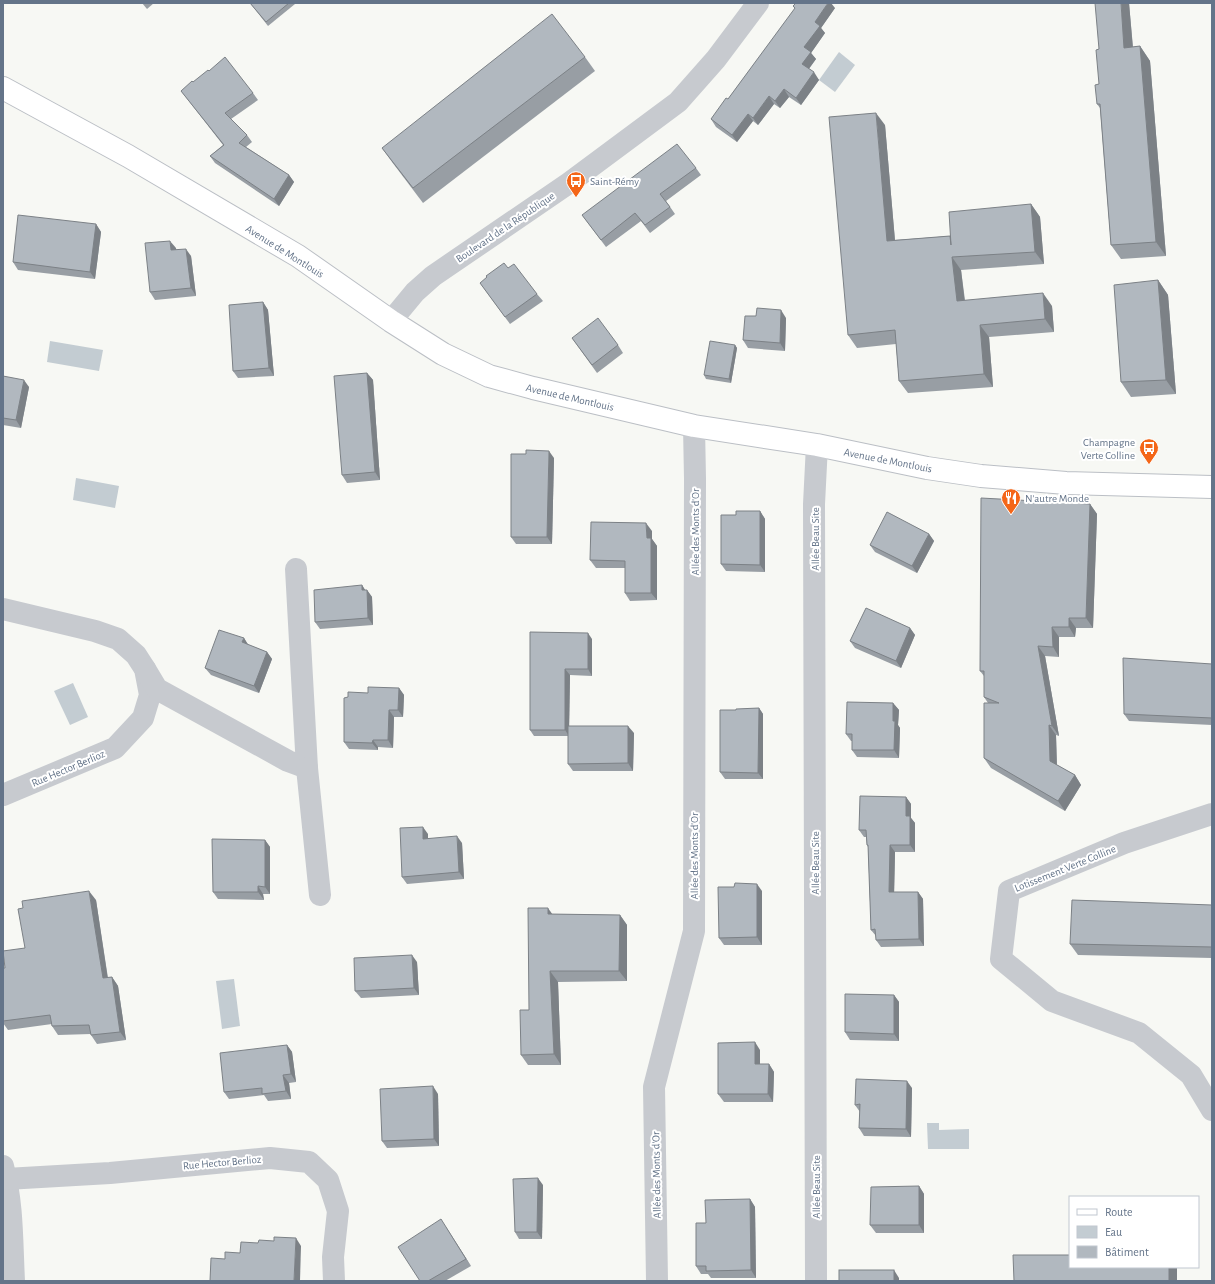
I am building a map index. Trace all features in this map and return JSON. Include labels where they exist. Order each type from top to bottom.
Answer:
[{"type":"street","name":"Boulevard de la République","points":[[391,321],[415,292],[433,276],[569,183],[678,102],[716,59],[758,3]]},
{"type":"street","name":"Avenue de Montlouis","points":[[3,88],[128,156],[298,256],[391,321],[443,354],[489,376],[533,388],[694,426],[817,445],[927,468],[981,476],[1066,482],[1212,487]]},
{"type":"street","name":"Allée des Monts d'Or","points":[[657,1281],[654,1087],[694,931],[694,426]]},
{"type":"street","name":"Allée Beau Site","points":[[816,1281],[814,504],[817,445]]},
{"type":"street","points":[[296,568],[307,768],[320,895]]},
{"type":"street","name":"Rue Hector Berlioz","points":[[3,608],[95,631],[118,639],[136,654],[157,689],[288,761],[307,768]]},
{"type":"street","name":"Rue Hector Berlioz","points":[[3,795],[115,748],[144,718],[150,695],[145,669]]},
{"type":"street","name":"Lotissement Verte Colline","points":[[1212,814],[1124,843],[1009,891],[1001,959],[1052,1001],[1140,1033],[1191,1075],[1212,1110]]},
{"type":"street","name":"Rue Hector Berlioz","points":[[14,1281],[11,1227],[5,1172],[110,1173],[270,1158],[309,1162],[328,1180],[338,1211],[333,1257],[334,1281]]},
{"type":"water","points":[[839,52],[855,65],[835,92],[819,80]]},
{"type":"water","points":[[50,341],[103,350],[99,371],[47,362]]},
{"type":"water","points":[[76,478],[119,486],[115,508],[73,500]]},
{"type":"water","points":[[73,683],[88,717],[70,725],[54,691]]},
{"type":"water","points":[[234,979],[240,1026],[222,1029],[216,981]]},
{"type":"water","points":[[927,1123],[939,1123],[939,1130],[969,1129],[969,1149],[928,1149]]},
{"type":"building","points":[[250,3],[289,3],[266,22]]},
{"type":"building","points":[[796,3],[828,3],[815,22],[820,26],[804,47],[811,52],[802,64],[814,72],[796,98],[784,89],[775,101],[769,96],[753,118],[748,114],[732,135],[711,119],[726,98],[728,99],[795,8],[793,6]]},
{"type":"building","points":[[1095,3],[1121,3],[1124,48],[1140,46],[1156,242],[1111,245],[1100,104],[1097,104],[1095,85],[1099,84],[1096,50],[1099,49]]},
{"type":"building","points":[[552,14],[585,57],[413,188],[382,148]]},
{"type":"building","points":[[225,57],[253,93],[225,113],[247,135],[239,143],[289,175],[274,199],[210,156],[224,145],[181,91],[192,81],[193,82],[208,70],[209,71]]},
{"type":"building","points":[[876,113],[887,241],[950,236],[951,245],[949,212],[1031,204],[1035,252],[952,257],[957,301],[1043,293],[1045,319],[980,325],[984,374],[899,381],[895,330],[848,335],[829,117]]},
{"type":"building","points":[[677,144],[696,168],[660,194],[670,207],[645,225],[635,213],[601,240],[582,215]]},
{"type":"building","points":[[18,215],[96,224],[90,272],[13,262]]},
{"type":"building","points":[[170,241],[171,250],[186,249],[191,288],[150,292],[145,243]]},
{"type":"building","points":[[504,263],[508,268],[514,264],[537,294],[505,317],[480,283],[487,277],[486,276]]},
{"type":"building","points":[[1158,280],[1166,380],[1121,382],[1114,285]]},
{"type":"building","points":[[263,302],[269,368],[233,371],[229,305]]},
{"type":"building","points":[[757,308],[781,310],[780,343],[743,340],[745,316],[756,316]]},
{"type":"building","points":[[598,318],[618,345],[592,365],[572,338]]},
{"type":"building","points":[[710,341],[735,345],[729,379],[704,375]]},
{"type":"building","points":[[367,373],[375,472],[342,475],[334,376]]},
{"type":"building","points":[[3,376],[24,380],[16,420],[3,418]]},
{"type":"building","points":[[526,450],[549,451],[547,537],[511,537],[511,454],[526,454]]},
{"type":"building","points":[[981,498],[1090,504],[1086,618],[1069,618],[1069,627],[1052,627],[1053,647],[1038,646],[1052,726],[1049,725],[1050,761],[1075,775],[1058,801],[984,758],[984,703],[999,703],[984,697],[984,671],[980,671]]},
{"type":"building","points":[[736,511],[760,511],[760,565],[721,564],[721,515],[736,515]]},
{"type":"building","points":[[887,512],[929,534],[912,566],[870,545]]},
{"type":"building","points":[[591,522],[646,523],[647,538],[651,538],[651,593],[625,593],[625,561],[590,560]]},
{"type":"building","points":[[362,585],[362,590],[367,590],[368,618],[315,622],[314,590]]},
{"type":"building","points":[[866,608],[910,628],[896,661],[850,641]]},
{"type":"building","points":[[219,630],[244,638],[242,642],[267,652],[254,686],[205,668]]},
{"type":"building","points":[[530,632],[588,633],[588,669],[565,669],[565,730],[530,730]]},
{"type":"building","points":[[1123,658],[1212,664],[1212,718],[1124,714]]},
{"type":"building","points":[[368,687],[399,688],[398,710],[389,710],[388,740],[373,740],[372,743],[344,742],[344,698],[348,697],[348,692],[368,693]]},
{"type":"building","points":[[847,702],[893,703],[893,721],[895,721],[894,750],[852,750],[852,734],[846,734]]},
{"type":"building","points":[[759,708],[758,773],[720,772],[720,710]]},
{"type":"building","points":[[568,726],[628,726],[628,763],[568,764]]},
{"type":"building","points":[[860,796],[906,797],[906,816],[910,816],[910,845],[890,845],[889,892],[918,892],[919,939],[876,940],[875,929],[871,930],[868,845],[866,830],[859,830]]},
{"type":"building","points":[[423,827],[423,839],[457,836],[459,872],[402,877],[400,828]]},
{"type":"building","points":[[212,839],[265,840],[265,887],[258,886],[258,892],[213,892]]},
{"type":"building","points":[[735,883],[757,884],[757,937],[719,938],[718,887],[734,887]]},
{"type":"building","points":[[89,891],[103,978],[112,977],[120,1032],[91,1035],[89,1025],[52,1026],[50,1015],[3,1021],[3,968],[5,968],[3,951],[25,948],[18,909],[23,908],[22,901]]},
{"type":"building","points":[[1072,900],[1212,905],[1212,947],[1070,944]]},
{"type":"building","points":[[528,908],[548,908],[548,914],[620,915],[619,971],[550,971],[554,1054],[521,1055],[520,1010],[529,1010]]},
{"type":"building","points":[[412,955],[414,988],[355,991],[354,958]]},
{"type":"building","points":[[845,994],[894,995],[894,1034],[845,1032]]},
{"type":"building","points":[[755,1042],[755,1064],[769,1064],[768,1094],[718,1094],[718,1043]]},
{"type":"building","points":[[287,1045],[291,1074],[283,1075],[286,1091],[262,1094],[262,1088],[224,1092],[220,1053]]},
{"type":"building","points":[[856,1079],[907,1081],[906,1129],[859,1128],[860,1104],[855,1105]]},
{"type":"building","points":[[433,1086],[434,1139],[382,1141],[380,1089]]},
{"type":"building","points":[[538,1178],[537,1232],[515,1232],[513,1179]]},
{"type":"building","points":[[919,1186],[919,1225],[870,1225],[871,1187]]},
{"type":"building","points":[[750,1199],[751,1270],[706,1271],[706,1266],[696,1266],[696,1223],[706,1223],[705,1200]]},
{"type":"building","points":[[441,1219],[466,1259],[428,1281],[420,1281],[398,1247]]},
{"type":"building","points":[[274,1237],[296,1238],[294,1281],[210,1281],[211,1258],[225,1259],[225,1252],[240,1253],[241,1242],[258,1243],[259,1240],[274,1241]]},
{"type":"building","points":[[1013,1255],[1069,1255],[1069,1268],[1169,1268],[1169,1281],[1014,1281]]},
{"type":"building","points":[[839,1270],[894,1270],[894,1281],[839,1281]]},
{"type":"place","name":"Saint-Rémy","points":[[576,198]]},
{"type":"place","name":"Champagne Verte Colline","points":[[1149,465]]},
{"type":"place","name":"N'autre Monde","points":[[1011,515]]}]
